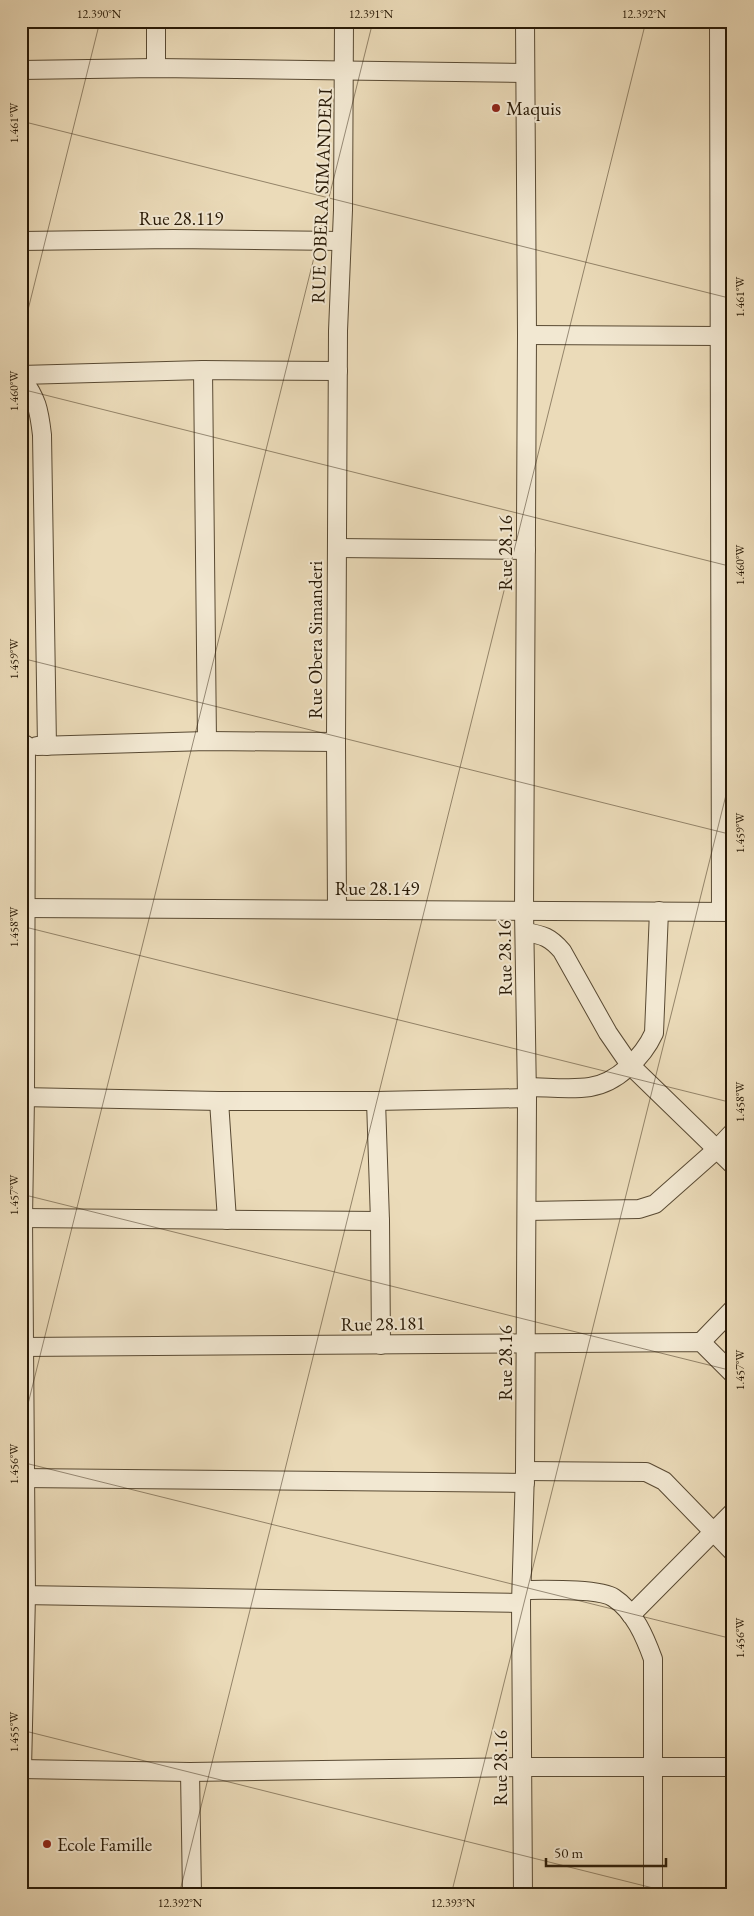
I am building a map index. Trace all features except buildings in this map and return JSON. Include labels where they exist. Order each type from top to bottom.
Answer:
[{"type":"street","points":[[156,21],[156,68]]},
{"type":"street","name":"RUE OBERA SIMANDERI","points":[[338,371],[345,70],[344,21]]},
{"type":"street","name":"Rue 28.16","points":[[523,1895],[522,1596],[527,1211],[524,910],[527,335],[525,21]]},
{"type":"street","points":[[719,21],[726,226],[720,336],[726,614],[727,912]]},
{"type":"street","points":[[21,70],[156,68],[524,73]]},
{"type":"street","name":"Rue 28.119","points":[[21,240],[341,241]]},
{"type":"street","points":[[527,335],[720,336]]},
{"type":"street","points":[[203,370],[207,742]]},
{"type":"street","points":[[21,376],[203,370],[338,371]]},
{"type":"street","name":"Rue Obera Simanderi","points":[[337,909],[338,371]]},
{"type":"street","points":[[21,376],[34,395],[39,409],[42,435],[47,746]]},
{"type":"street","points":[[337,548],[526,550]]},
{"type":"street","points":[[336,742],[24,745],[22,1769],[190,1772],[522,1767],[733,1767]]},
{"type":"street","name":"Rue 28.149","points":[[24,908],[727,912]]},
{"type":"street","points":[[23,1097],[219,1101],[376,1101],[527,1092],[589,1087],[606,1083],[630,1065],[649,1045],[654,1033],[659,911]]},
{"type":"street","points":[[525,932],[542,935],[553,941],[562,951],[608,1033],[630,1065],[733,1165]]},
{"type":"street","points":[[219,1101],[227,1220]]},
{"type":"street","points":[[376,1101],[380,1221],[381,1345]]},
{"type":"street","points":[[527,1211],[639,1209],[655,1204],[716,1150],[733,1132]]},
{"type":"street","points":[[22,1218],[380,1221]]},
{"type":"street","points":[[733,1309],[701,1342],[733,1374]]},
{"type":"street","name":"Rue 28.181","points":[[22,1347],[701,1342]]},
{"type":"street","points":[[24,1478],[525,1477],[646,1472],[664,1481],[733,1552]]},
{"type":"street","points":[[631,1615],[712,1531],[733,1512]]},
{"type":"street","points":[[23,1595],[522,1596],[598,1592],[613,1597],[631,1615],[647,1642],[653,1659],[653,1895]]},
{"type":"street","points":[[190,1772],[192,1895]]},
{"type":"place","name":"Maquis","points":[[496,108]]},
{"type":"place","name":"Ecole Famille","points":[[47,1844]]}]
